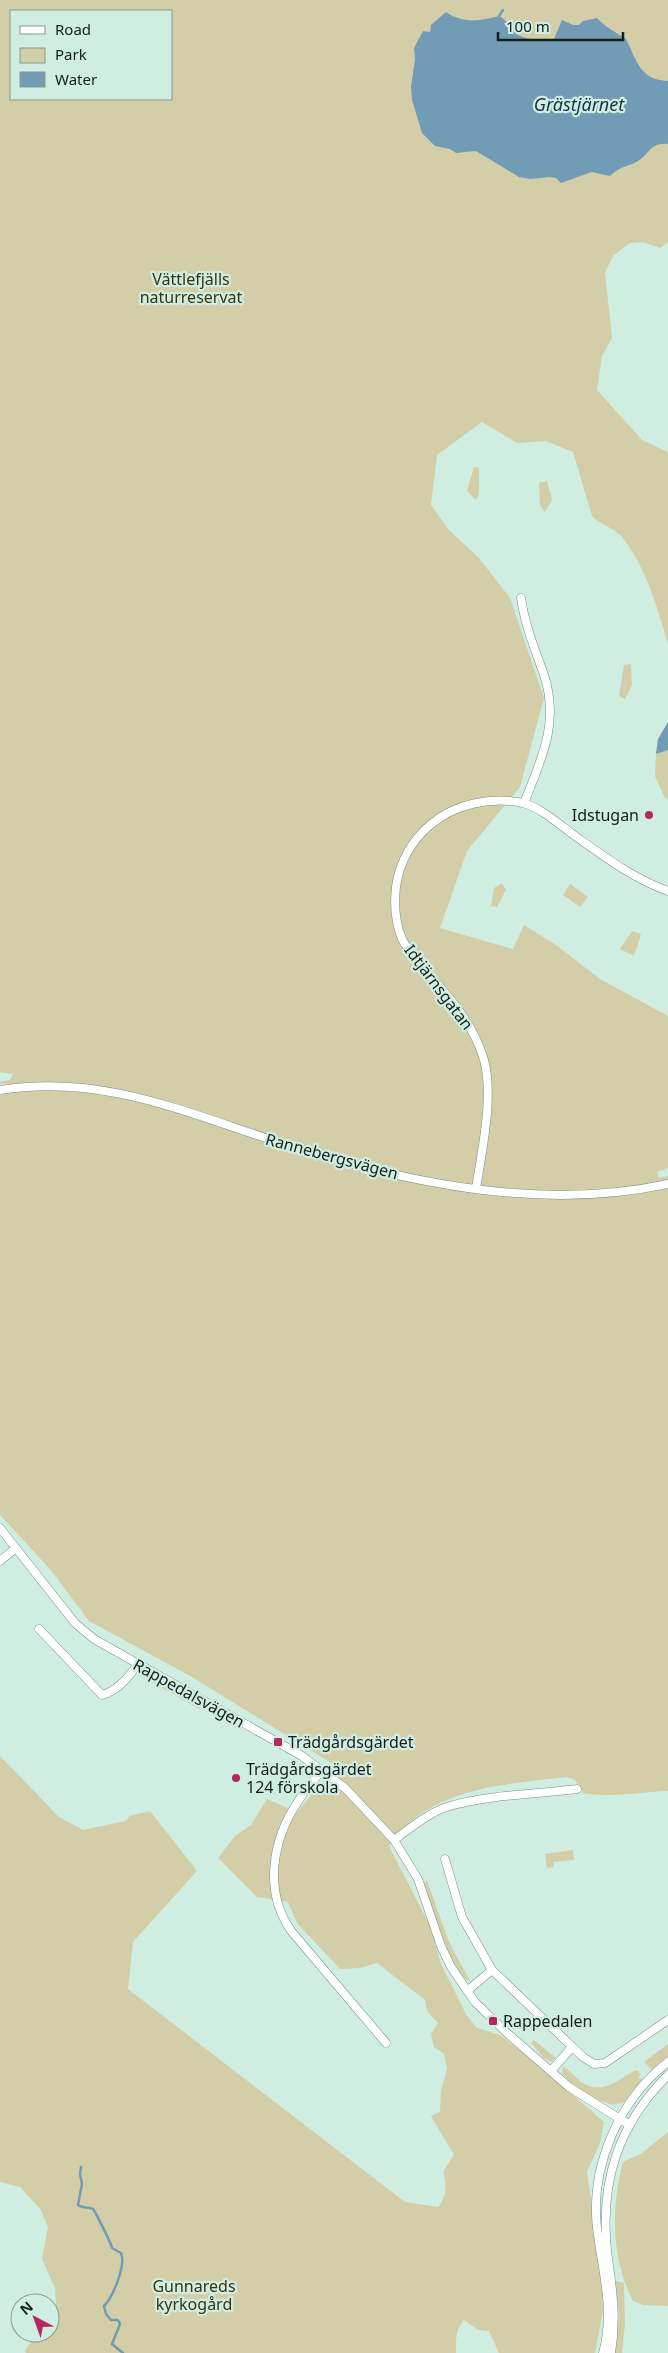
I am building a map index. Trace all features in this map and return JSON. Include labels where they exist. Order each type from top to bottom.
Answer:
[{"type":"street","points":[[521,598],[523,616],[544,676],[550,713],[547,746],[524,803]]},
{"type":"street","name":"Idtjärnsgatan","points":[[476,1188],[488,1104],[489,1077],[471,1026],[403,940],[397,922],[395,898],[397,878],[403,861],[415,840],[434,821],[447,813],[480,802],[524,803],[560,824],[635,877],[668,891]]},
{"type":"street","name":"Rannebergsvägen","points":[[0,1090],[43,1086],[77,1087],[134,1095],[357,1165],[408,1177],[476,1188],[584,1195],[626,1193],[668,1184]]},
{"type":"street","name":"Rappedalsvägen","points":[[0,1528],[75,1623],[94,1639],[137,1666],[278,1742],[322,1769],[352,1794],[394,1840],[418,1879],[441,1946],[451,1967],[467,1992],[493,2021],[551,2071],[583,2097],[628,2124]]},
{"type":"street","points":[[0,1561],[16,1548]]},
{"type":"street","points":[[39,1629],[102,1695],[109,1693],[137,1666]]},
{"type":"street","points":[[322,1769],[298,1800],[282,1832],[274,1864],[277,1906],[281,1918],[292,1932],[386,2043]]},
{"type":"street","points":[[394,1840],[430,1815],[450,1806],[474,1801],[577,1789]]},
{"type":"street","points":[[445,1859],[462,1917],[492,1970],[591,2063],[598,2065],[604,2063],[668,2020]]},
{"type":"street","points":[[467,1992],[492,1970]]},
{"type":"street","points":[[551,2071],[572,2047]]},
{"type":"street","points":[[604,2353],[608,2330],[608,2296],[597,2229],[596,2198],[604,2158],[620,2119],[639,2092],[666,2066]]},
{"type":"street","points":[[611,2353],[615,2324],[615,2303],[608,2252],[606,2206],[610,2172],[621,2138],[628,2124],[648,2097],[668,2075]]},
{"type":"green space","points":[[0,0],[668,0],[668,242],[660,248],[643,242],[630,243],[614,255],[605,272],[612,338],[602,356],[597,390],[642,440],[668,452],[668,644],[645,575],[631,550],[620,535],[592,516],[573,452],[546,441],[517,443],[482,422],[437,455],[431,505],[449,530],[479,558],[510,598],[544,698],[520,787],[467,851],[440,928],[513,949],[524,925],[556,945],[600,979],[668,1016],[668,1168],[657,1172],[659,1178],[668,1176],[668,1791],[614,1795],[583,1793],[575,1780],[567,1777],[493,1787],[469,1792],[445,1801],[424,1812],[405,1827],[389,1846],[430,1926],[441,1964],[467,2016],[477,2028],[500,2035],[528,2056],[604,2122],[600,2143],[587,2172],[601,2270],[603,2310],[595,2353],[499,2353],[489,2331],[478,2330],[464,2320],[456,2339],[456,2353],[26,2353],[25,2351],[30,2343],[60,2343],[60,2293],[55,2293],[55,2288],[42,2259],[48,2227],[41,2210],[20,2187],[0,2182],[0,1756],[59,1817],[83,1830],[125,1821],[130,1816],[150,1811],[197,1871],[133,1942],[128,1989],[405,2202],[438,2207],[445,2190],[443,2172],[454,2155],[431,2116],[440,2112],[441,2091],[447,2069],[444,2054],[434,2047],[431,2034],[438,2023],[427,2011],[425,2000],[377,1963],[360,1968],[340,1969],[297,1923],[288,1902],[257,1897],[218,1858],[235,1836],[251,1825],[267,1799],[297,1812],[336,1766],[192,1677],[89,1621],[50,1569],[0,1515],[0,1095],[5,1094],[9,1084],[0,1084],[0,1082],[10,1080],[13,1074],[0,1072]]},
{"type":"green space","points":[[474,467],[479,468],[479,494],[476,500],[467,491]]},
{"type":"green space","points":[[547,481],[552,500],[545,512],[540,506],[539,483]]},
{"type":"green space","points":[[631,664],[632,685],[625,699],[619,696],[624,665]]},
{"type":"green space","points":[[668,750],[668,799],[665,798],[655,776],[656,754]]},
{"type":"green space","points":[[502,883],[506,890],[497,907],[491,906],[494,888]]},
{"type":"green space","points":[[570,884],[588,897],[580,907],[563,895]]},
{"type":"green space","points":[[632,931],[641,934],[634,956],[620,949]]},
{"type":"green space","points":[[139,1672],[201,1707],[199,1709],[139,1675]]},
{"type":"green space","points":[[573,1850],[574,1860],[553,1862],[554,1867],[547,1868],[545,1854]]},
{"type":"green space","points":[[427,1881],[449,1942],[470,1981],[463,1976],[449,1952],[423,1882]]},
{"type":"green space","points":[[534,2040],[556,2058],[551,2062],[544,2058],[531,2043]]},
{"type":"green space","points":[[668,2044],[668,2056],[652,2070],[644,2062]]},
{"type":"green space","points":[[563,2067],[589,2086],[603,2087],[610,2085],[636,2070],[641,2074],[638,2078],[645,2079],[625,2102],[613,2105],[592,2097],[578,2088],[562,2073]]},
{"type":"green space","points":[[668,2132],[668,2306],[643,2305],[633,2301],[620,2268],[615,2233],[616,2197],[623,2162],[642,2153]]},
{"type":"green space","points":[[615,2281],[624,2283],[625,2324],[622,2353],[615,2353],[619,2316]]},
{"type":"water","name":"Grästjärnet","points":[[446,12],[466,20],[499,16],[505,20],[515,33],[525,38],[538,40],[554,39],[562,20],[573,25],[579,25],[583,21],[597,18],[626,39],[637,62],[645,73],[659,80],[668,81],[668,144],[653,147],[638,161],[621,168],[610,176],[592,172],[561,183],[556,178],[550,177],[530,179],[519,177],[476,151],[456,153],[450,149],[435,146],[422,133],[412,100],[414,48],[423,31],[430,32],[431,25]]},
{"type":"water","points":[[668,722],[668,750],[656,754],[658,739]]},
{"type":"waterway","points":[[499,16],[503,10]]},
{"type":"waterway","points":[[81,2167],[82,2184],[78,2205],[93,2209],[112,2248],[121,2253],[122,2257],[117,2283],[104,2306],[106,2314],[111,2320],[118,2320],[120,2324],[112,2344],[123,2353]]},
{"type":"place","name":"Idstugan","points":[[649,815]]},
{"type":"place","name":"Trädgårdsgärdet","points":[[278,1742]]},
{"type":"place","name":"Trädgårdsgärdet 124 förskola","points":[[236,1778]]},
{"type":"place","name":"Rappedalen","points":[[493,2021]]},
{"type":"park label","name":"Vättlefjälls naturreservat","points":[[191,288]]},
{"type":"park label","name":"Gunnareds kyrkogård","points":[[194,2295]]}]
